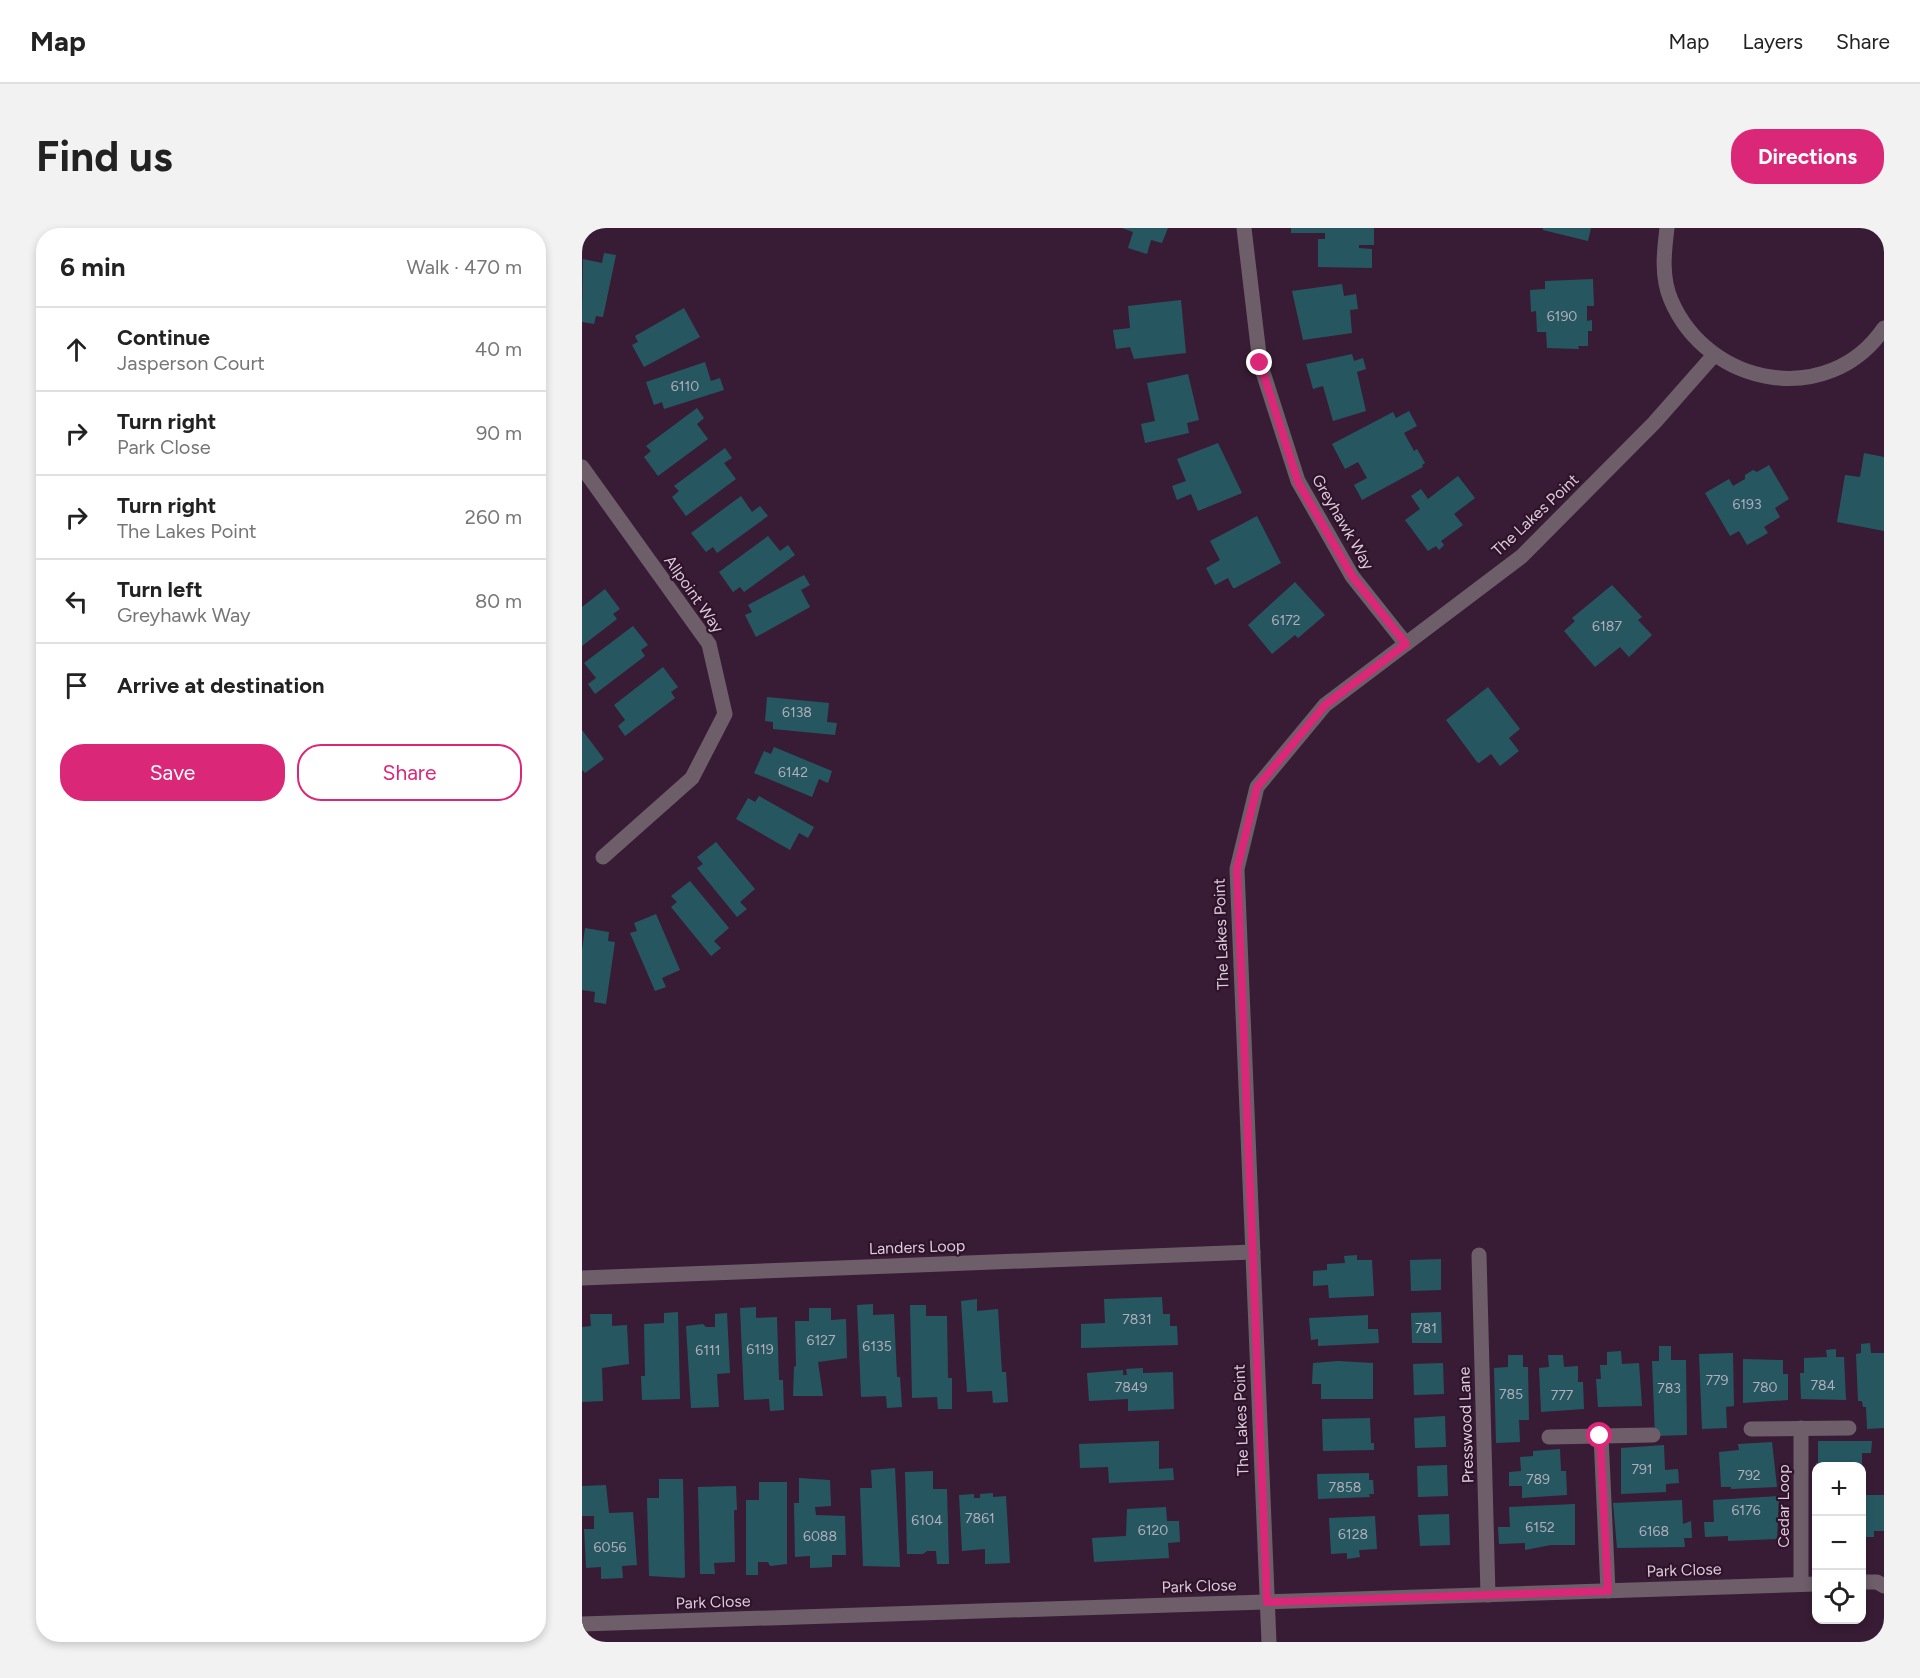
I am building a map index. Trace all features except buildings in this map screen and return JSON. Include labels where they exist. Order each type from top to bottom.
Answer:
[{"type":"street","name":"Greyhawk Way","points":[[1244,228],[1260,363],[1298,482],[1352,576],[1406,644]]},
{"type":"street","points":[[1666,228],[1662,261],[1671,300],[1691,334],[1714,355],[1747,372],[1774,378],[1802,378],[1829,372],[1854,359],[1881,339]]},
{"type":"street","name":"The Lakes Point","points":[[1269,1642],[1237,869],[1257,787],[1325,705],[1522,556],[1654,423],[1714,355]]},
{"type":"street","name":"Allpoint Way","points":[[582,466],[709,644],[725,714],[692,778],[603,857]]},
{"type":"street","name":"Landers Loop","points":[[582,1278],[1252,1252]]},
{"type":"street","name":"Presswood Lane","points":[[1479,1255],[1488,1595]]},
{"type":"street","name":"Cedar Loop","points":[[1801,1428],[1809,1584]]},
{"type":"street","points":[[1751,1429],[1849,1428]]},
{"type":"street","points":[[1549,1437],[1653,1435]]},
{"type":"street","points":[[1600,1436],[1608,1591]]},
{"type":"street","points":[[1866,1582],[1877,1582],[1884,1586]]},
{"type":"street","name":"Park Close","points":[[582,1624],[1809,1584]]},
{"type":"route","points":[[1260,363],[1298,482],[1352,576],[1406,644],[1325,705],[1257,787],[1237,869],[1267,1602],[1608,1591],[1600,1436]]}]
